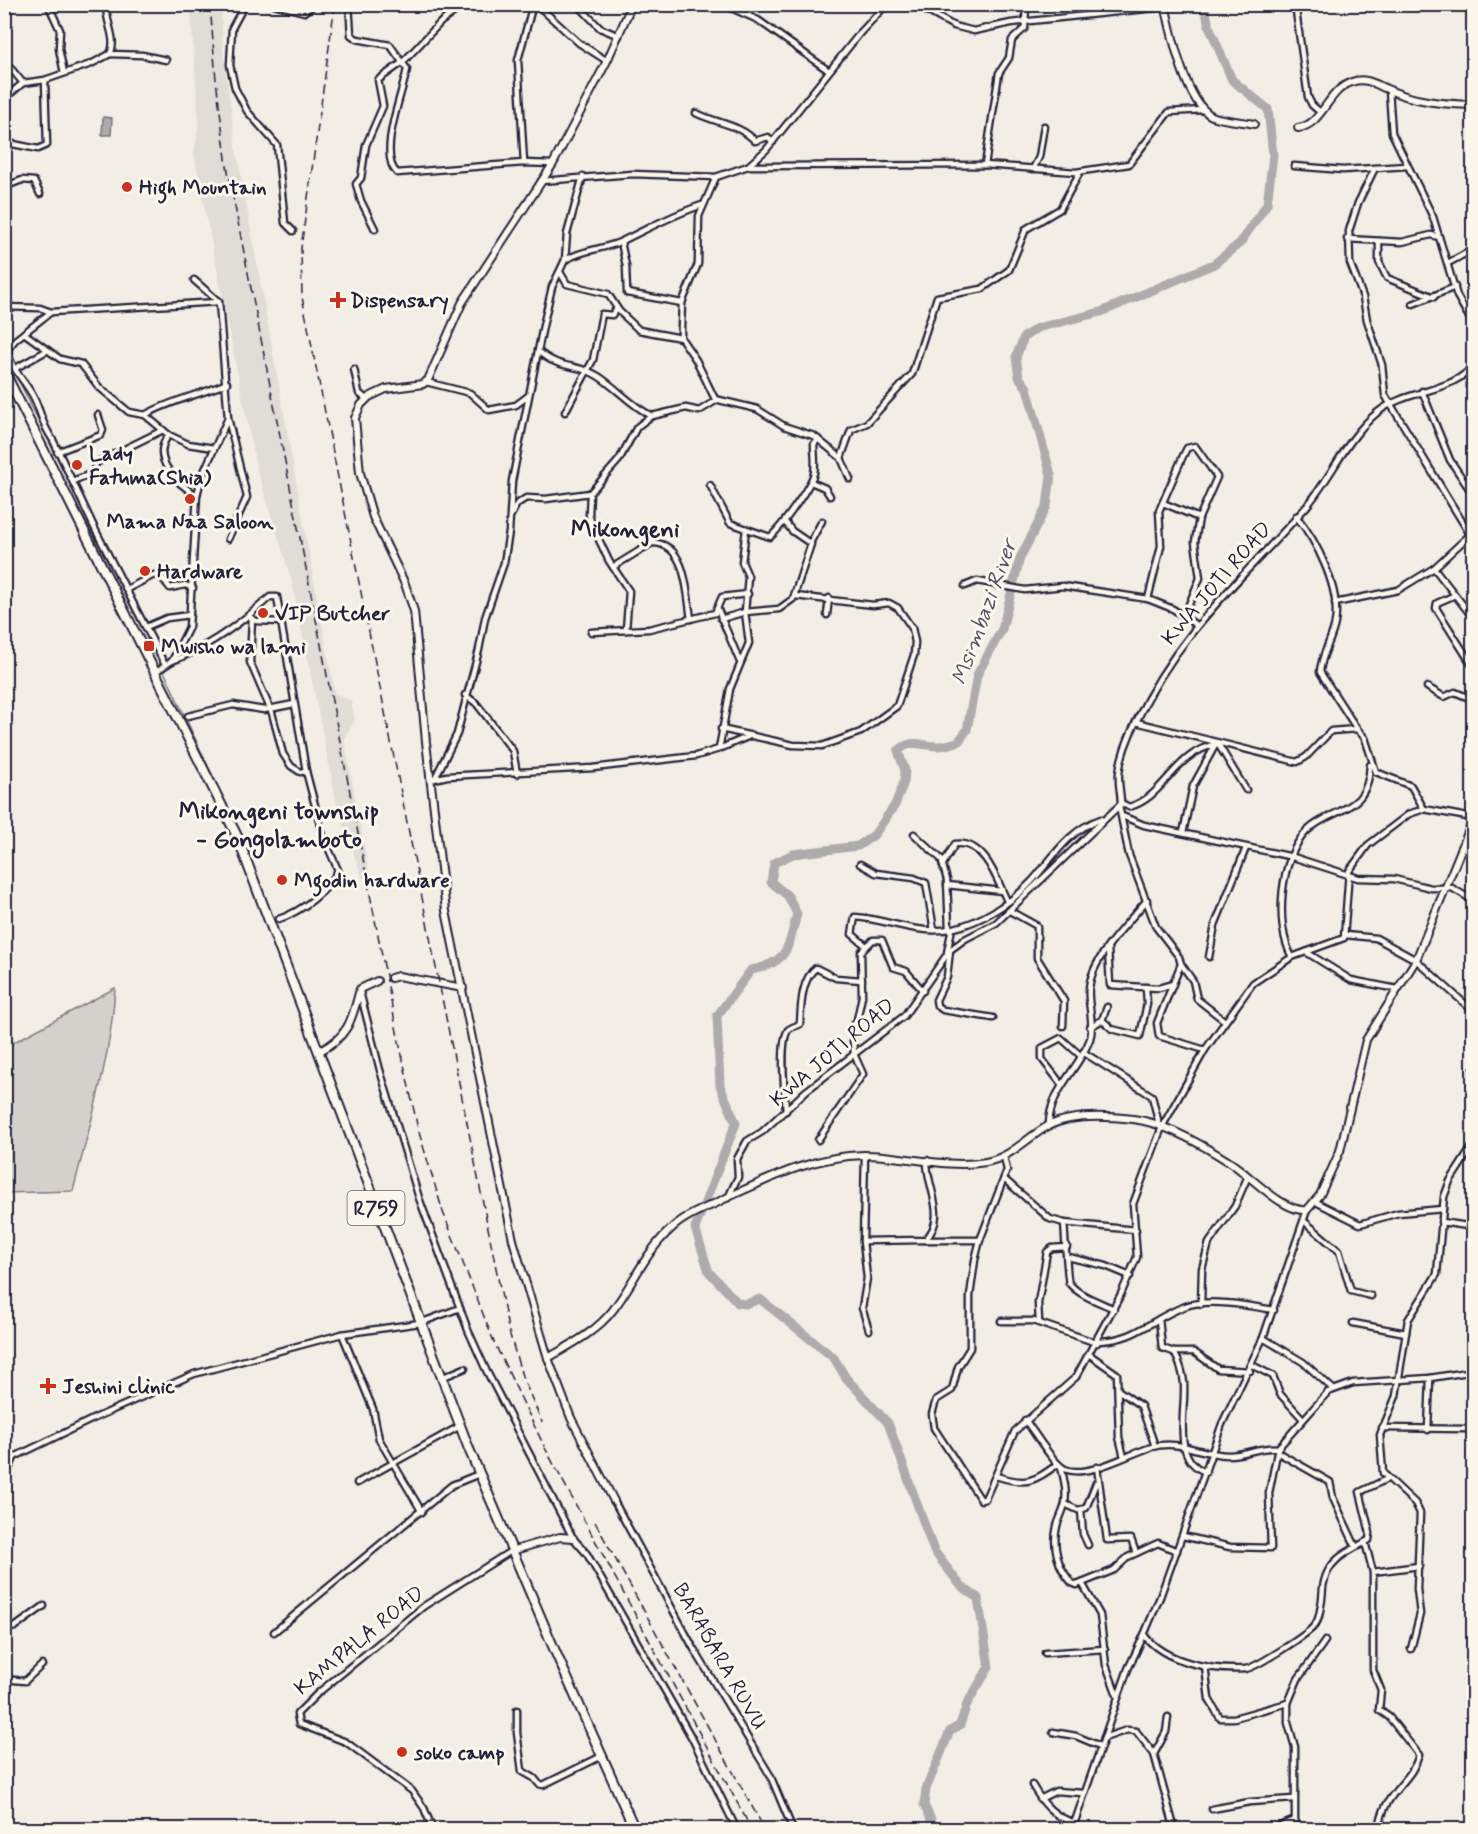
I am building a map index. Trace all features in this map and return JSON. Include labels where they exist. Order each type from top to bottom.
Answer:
[{"type":"main road","name":"R759","points":[[4,371],[157,671],[237,836],[459,1426],[511,1551],[635,1830]]},
{"type":"street","points":[[48,4],[60,30],[59,49],[64,73]]},
{"type":"street","points":[[106,4],[105,17],[114,43],[110,54]]},
{"type":"street","points":[[245,4],[232,28],[232,77],[247,111],[277,145],[285,223],[293,231]]},
{"type":"street","points":[[273,4],[304,12],[315,4]]},
{"type":"street","points":[[348,4],[351,35],[357,39],[387,44],[403,62],[407,72],[392,128],[391,163],[397,173],[524,163],[553,164]]},
{"type":"street","points":[[375,229],[361,201],[356,184],[361,178],[366,144],[383,106],[378,80],[403,62],[441,22],[465,4]]},
{"type":"street","points":[[524,163],[518,60],[534,4],[579,43],[607,61]]},
{"type":"street","points":[[578,4],[600,28],[619,36]]},
{"type":"street","points":[[426,382],[462,303],[553,164],[607,61],[632,4]]},
{"type":"street","points":[[660,4],[668,7],[691,4]]},
{"type":"street","points":[[722,4],[758,20],[829,71]]},
{"type":"street","points":[[748,166],[772,142],[829,71],[888,4]]},
{"type":"street","points":[[914,4],[950,24],[969,31],[1026,21],[1165,6],[1178,61],[1186,81],[1205,110],[1213,116],[1254,124]]},
{"type":"street","points":[[985,165],[999,73],[1009,58],[1010,44],[1024,31],[1026,4]]},
{"type":"street","points":[[1295,4],[1308,97],[1312,105],[1320,112]]},
{"type":"street","points":[[1473,4],[1471,38],[1473,70]]},
{"type":"street","points":[[4,99],[23,83],[45,80],[110,54],[142,55],[166,60]]},
{"type":"street","points":[[4,60],[23,83]]},
{"type":"street","points":[[4,150],[13,144],[38,149],[47,145],[45,80]]},
{"type":"street","points":[[1298,128],[1314,122],[1342,86],[1351,82],[1369,80],[1389,90],[1434,102],[1473,105]]},
{"type":"street","points":[[1389,90],[1392,133],[1433,217],[1455,287],[1473,326]]},
{"type":"street","points":[[541,181],[632,174],[716,177],[748,166],[985,165],[1080,172],[1129,164],[1169,112],[1205,110]]},
{"type":"street","points":[[696,113],[723,125],[743,129],[755,141],[768,137],[772,142]]},
{"type":"street","points":[[1033,169],[1039,157],[1044,126]]},
{"type":"street","points":[[1294,166],[1316,170],[1407,166]]},
{"type":"street","points":[[1375,168],[1358,203],[1347,239],[1350,263],[1363,297],[1367,320],[1382,365],[1384,388],[1389,404],[1472,532],[1473,541]]},
{"type":"street","points":[[841,458],[851,430],[867,423],[912,374],[937,297],[975,291],[1003,275],[1012,263],[1014,251],[1026,229],[1060,209],[1080,172]]},
{"type":"street","points":[[433,781],[457,734],[488,608],[504,563],[512,481],[528,396],[552,287],[565,260],[567,234],[583,177]]},
{"type":"street","points":[[716,177],[702,205],[698,223],[698,264],[682,303],[681,338],[696,360],[717,400]]},
{"type":"street","points":[[4,187],[22,180],[34,181],[40,194]]},
{"type":"street","points":[[565,260],[575,254],[621,242],[681,211],[702,205]]},
{"type":"street","points":[[1347,239],[1409,241],[1431,235],[1439,237]]},
{"type":"street","points":[[1379,241],[1379,262],[1387,278],[1434,297]]},
{"type":"street","points":[[621,242],[626,266],[627,293],[682,303]]},
{"type":"street","points":[[1448,262],[1473,249]]},
{"type":"street","points":[[560,272],[567,284],[608,294],[617,308],[639,330],[681,338]]},
{"type":"street","points":[[194,280],[219,302],[228,418],[247,497],[228,539]]},
{"type":"street","points":[[1413,304],[1455,287]]},
{"type":"street","points":[[4,307],[40,309],[51,312],[219,302]]},
{"type":"street","points":[[565,412],[596,351],[602,314],[612,315],[617,308]]},
{"type":"street","points":[[51,312],[8,349],[16,368],[35,399],[40,420],[165,666]]},
{"type":"street","points":[[24,333],[64,360],[81,364],[99,387],[133,414],[145,415],[174,400],[227,383]]},
{"type":"street","points":[[16,368],[48,350]]},
{"type":"street","points":[[538,351],[562,366],[585,370],[598,376],[620,396],[651,416]]},
{"type":"street","name":"KWA JOTI ROAD","points":[[725,1199],[738,1177],[740,1151],[747,1141],[786,1111],[806,1090],[904,1016],[948,953],[965,939],[996,923],[1010,911],[1120,805],[1118,783],[1121,760],[1136,722],[1175,653],[1196,625],[1296,516],[1368,421],[1389,404],[1461,378],[1473,364]]},
{"type":"street","points":[[354,369],[359,393],[366,399]]},
{"type":"street","points":[[528,396],[516,405],[489,410],[473,394],[426,382],[386,389],[366,399],[355,418],[360,473],[381,536],[405,584],[414,611],[446,911],[513,1240],[548,1358],[571,1418],[614,1501]]},
{"type":"street","points":[[1422,391],[1450,460],[1473,496]]},
{"type":"street","points":[[626,630],[629,591],[613,567],[592,525],[589,515],[590,493],[619,460],[636,427],[651,416],[686,408],[699,411],[717,400],[757,409],[784,426],[803,431],[818,439],[841,458],[850,479]]},
{"type":"street","points":[[57,452],[101,435],[103,429],[98,415]]},
{"type":"street","points":[[145,415],[169,435],[188,444],[214,448]]},
{"type":"street","points":[[172,661],[189,627],[197,495],[228,418]]},
{"type":"street","points":[[73,481],[93,473],[96,463],[164,430]]},
{"type":"street","points":[[169,435],[164,446],[168,470],[178,483],[197,495]]},
{"type":"street","points":[[710,485],[730,523],[770,537],[785,522],[811,482],[815,466],[814,444],[818,439]]},
{"type":"street","points":[[1148,599],[1161,549],[1158,517],[1187,448],[1195,446],[1217,477],[1199,518],[1195,542],[1200,578],[1184,616]]},
{"type":"street","points":[[811,482],[825,488],[830,496]]},
{"type":"street","points":[[509,521],[514,508],[522,499],[590,493]]},
{"type":"street","points":[[1163,503],[1199,518]]},
{"type":"street","points":[[1296,516],[1328,571],[1335,603],[1335,626],[1320,672],[1365,738],[1373,768],[1380,776],[1411,786],[1424,809]]},
{"type":"street","points":[[721,619],[745,612],[779,609],[795,596],[800,572],[811,547],[810,543],[822,521]]},
{"type":"street","points":[[785,522],[792,531],[810,543]]},
{"type":"street","points":[[719,749],[730,689],[749,639],[745,612],[748,576],[742,562],[746,529]]},
{"type":"street","points":[[1335,603],[1393,592],[1434,568],[1472,532]]},
{"type":"street","points":[[613,567],[652,543],[667,547],[675,554],[681,565],[691,619]]},
{"type":"street","points":[[1434,568],[1453,596],[1473,619]]},
{"type":"street","points":[[127,589],[154,575],[161,577],[170,588],[185,585],[193,588]]},
{"type":"street","points":[[965,586],[977,581],[1025,590],[1063,586],[1148,599],[1184,616],[1196,625]]},
{"type":"street","points":[[740,662],[718,610],[722,597],[748,594]]},
{"type":"street","points":[[157,671],[172,661],[207,645],[251,617],[270,597],[276,595],[306,771],[323,836],[338,870],[332,879],[293,914],[279,919]]},
{"type":"street","points":[[721,729],[805,747],[827,746],[861,732],[897,706],[914,655],[914,635],[898,608],[889,603],[867,604],[795,596]]},
{"type":"street","points":[[1453,596],[1437,603],[1436,608],[1473,668]]},
{"type":"street","points":[[827,615],[829,598]]},
{"type":"street","points":[[591,632],[649,629],[718,610]]},
{"type":"street","points":[[146,627],[167,618],[190,615]]},
{"type":"street","points":[[251,617],[281,622]]},
{"type":"street","points":[[251,617],[250,662],[270,709],[286,759],[300,772],[306,771]]},
{"type":"street","points":[[1427,687],[1444,697],[1455,692],[1473,700]]},
{"type":"street","points":[[465,695],[476,703],[513,751],[517,774]]},
{"type":"street","points":[[188,716],[233,705],[270,709],[294,704]]},
{"type":"street","points":[[1136,722],[1297,762],[1306,757],[1331,730],[1357,729]]},
{"type":"street","points":[[433,781],[670,759],[719,749],[752,735]]},
{"type":"street","points":[[1218,744],[1246,790]]},
{"type":"street","points":[[1218,744],[1189,755],[1158,789],[1137,804],[1129,807],[1120,805],[1129,855],[1156,927],[1179,957],[1193,981],[1197,999],[1225,1021]]},
{"type":"street","points":[[1182,833],[1193,786],[1218,744]]},
{"type":"street","points":[[1292,957],[1284,942],[1281,898],[1293,857],[1306,831],[1353,806],[1369,777],[1371,759]]},
{"type":"street","points":[[1004,1157],[1007,1170],[980,1240],[970,1296],[970,1348],[958,1367],[951,1390],[936,1400],[932,1420],[934,1428],[978,1499],[985,1499],[1007,1444],[1025,1420],[1077,1377],[1097,1342],[1137,1257],[1133,1204],[1160,1125],[1204,1050],[1225,1021],[1253,983],[1292,957],[1342,939],[1345,935],[1348,875],[1368,845],[1409,814],[1424,809],[1473,818],[1416,960],[1366,1040],[1340,1151],[1316,1202],[1307,1210],[1305,1222],[1293,1247],[1274,1310],[1250,1371],[1229,1409],[1214,1452],[1199,1485],[1183,1536],[1117,1697],[1072,1830]]},
{"type":"street","points":[[1122,816],[1144,825],[1293,857],[1363,879],[1394,879],[1445,889],[1452,888],[1473,901]]},
{"type":"street","points":[[865,945],[852,934],[855,917],[910,929],[934,930],[951,929],[985,916],[1028,885],[1062,843],[1104,818]]},
{"type":"street","points":[[914,834],[936,853],[943,864],[947,885],[951,929],[947,977],[936,1000],[937,1006],[943,1011],[993,1018]]},
{"type":"street","points":[[943,864],[952,846],[965,844],[985,857],[1007,901]]},
{"type":"street","points":[[1209,957],[1215,925],[1246,848]]},
{"type":"street","points":[[860,864],[876,873],[914,878],[926,883],[934,930]]},
{"type":"street","points":[[947,885],[1002,891]]},
{"type":"street","points":[[1049,1125],[1049,1110],[1090,1036],[1089,984],[1092,973],[1108,948],[1147,900]]},
{"type":"street","points":[[1010,911],[1036,926],[1037,958],[1064,1001],[1063,1026]]},
{"type":"street","points":[[1345,935],[1376,938],[1416,960],[1473,1012]]},
{"type":"street","points":[[818,1140],[861,1079],[862,1069],[854,1054],[852,1028],[860,1008],[861,952],[865,945],[873,940],[882,940],[893,967],[906,971],[923,991]]},
{"type":"street","points":[[1108,948],[1110,985],[1159,988],[1173,984]]},
{"type":"street","points":[[1306,952],[1351,980],[1397,989]]},
{"type":"street","points":[[1181,964],[1157,1023],[1157,1032],[1159,1036],[1204,1050]]},
{"type":"street","points":[[786,1111],[784,1063],[787,1034],[790,1028],[801,1024],[802,996],[809,976],[816,968],[836,978],[862,980]]},
{"type":"street","points":[[391,978],[438,982],[463,988]]},
{"type":"street","points":[[360,989],[377,981]]},
{"type":"street","points":[[1102,1020],[1116,1031],[1140,1036],[1147,1004],[1146,987]]},
{"type":"street","points":[[318,1052],[331,1046],[351,1025],[360,989]]},
{"type":"street","points":[[360,989],[380,1070],[419,1198],[486,1370],[573,1538],[587,1554],[693,1740],[737,1830]]},
{"type":"street","points":[[1090,1027],[1102,1020],[1107,1007]]},
{"type":"street","points":[[1062,1085],[1042,1059],[1042,1048],[1061,1038],[1082,1054],[1152,1096],[1160,1125]]},
{"type":"street","points":[[1473,1069],[1473,1092]]},
{"type":"street","points":[[548,1358],[584,1337],[602,1322],[620,1301],[658,1242],[672,1227],[725,1199],[800,1166],[828,1159],[865,1155],[972,1163],[1004,1157],[1049,1125],[1090,1118],[1135,1119],[1160,1125],[1224,1159],[1288,1206],[1307,1210]]},
{"type":"street","points":[[1411,1648],[1420,1614],[1421,1526],[1418,1508],[1387,1479],[1382,1467],[1382,1428],[1396,1396],[1412,1309],[1439,1267],[1443,1209],[1450,1181],[1473,1144]]},
{"type":"street","points":[[865,1155],[863,1241],[867,1278],[862,1313],[869,1330]]},
{"type":"street","points":[[925,1240],[934,1227],[937,1209],[927,1171],[927,1160]]},
{"type":"street","points":[[1202,1304],[1202,1269],[1209,1242],[1235,1206],[1248,1176]]},
{"type":"street","points":[[1004,1179],[1044,1215],[1064,1223],[1136,1230]]},
{"type":"street","points":[[1316,1202],[1360,1224],[1398,1213],[1443,1209]]},
{"type":"street","points":[[1305,1222],[1339,1251],[1351,1291],[1371,1296]]},
{"type":"street","points":[[1442,1222],[1473,1227]]},
{"type":"street","points":[[1064,1223],[1068,1257],[1066,1277],[1069,1283],[1078,1291],[1114,1309]]},
{"type":"street","points":[[863,1241],[980,1240]]},
{"type":"street","points":[[1039,1322],[1038,1303],[1047,1252],[1052,1248],[1067,1247]]},
{"type":"street","points":[[1068,1257],[1107,1266],[1130,1276]]},
{"type":"street","points":[[1000,1322],[1039,1322],[1097,1342],[1131,1337],[1159,1319],[1187,1306],[1202,1304],[1274,1310]]},
{"type":"street","points":[[5,1463],[97,1416],[194,1374],[342,1334],[420,1323],[460,1308]]},
{"type":"street","points":[[1159,1319],[1162,1348],[1174,1352],[1194,1352],[1218,1369],[1250,1371]]},
{"type":"street","points":[[1353,1323],[1406,1333]]},
{"type":"street","points":[[342,1334],[373,1409],[379,1439],[422,1512]]},
{"type":"street","points":[[1263,1338],[1303,1362],[1333,1389]]},
{"type":"street","points":[[1174,1352],[1184,1382],[1183,1444],[1193,1465],[1206,1472]]},
{"type":"street","points":[[1090,1355],[1117,1374],[1119,1437],[1124,1457]]},
{"type":"street","points":[[1252,1365],[1273,1376],[1280,1394],[1302,1418]]},
{"type":"street","points":[[441,1378],[465,1368]]},
{"type":"street","points":[[1183,1536],[1230,1547],[1271,1548],[1269,1493],[1277,1450],[1302,1418],[1333,1389],[1353,1383],[1430,1378],[1473,1371]]},
{"type":"street","points":[[1428,1430],[1430,1378]]},
{"type":"street","points":[[1118,1390],[1141,1406],[1155,1446]]},
{"type":"street","points":[[1025,1420],[1060,1465],[1065,1486],[1065,1504],[1057,1529],[1058,1560],[1072,1583],[1082,1582],[1117,1569],[1119,1563],[1136,1553],[1162,1543],[1177,1551]]},
{"type":"street","points":[[357,1483],[459,1426]]},
{"type":"street","points":[[1382,1428],[1468,1429]]},
{"type":"street","points":[[1060,1465],[1079,1472],[1155,1446],[1183,1444],[1231,1455],[1256,1448],[1277,1450],[1330,1482],[1333,1498],[1355,1545]]},
{"type":"street","points":[[4,1479],[14,1458]]},
{"type":"street","points":[[996,1476],[1012,1482],[1032,1482],[1060,1465]]},
{"type":"street","points":[[1096,1467],[1107,1540],[1131,1539],[1136,1553]]},
{"type":"street","points":[[274,1632],[452,1485],[479,1474]]},
{"type":"street","points":[[1144,1635],[1152,1644],[1195,1665],[1246,1669],[1314,1628],[1322,1601],[1324,1581],[1330,1568],[1355,1545],[1369,1540],[1370,1533],[1360,1492],[1387,1479]]},
{"type":"street","points":[[1065,1504],[1081,1510],[1086,1508],[1098,1481]]},
{"type":"street","name":"BARABARA RUVU","points":[[614,1501],[694,1649],[770,1774],[794,1830]]},
{"type":"street","points":[[1081,1510],[1083,1534],[1088,1545]]},
{"type":"street","points":[[511,1551],[560,1537],[573,1538]]},
{"type":"street","points":[[1365,1542],[1373,1572],[1373,1670],[1381,1690],[1379,1710],[1389,1716],[1419,1755],[1411,1772],[1392,1792],[1381,1817],[1379,1830]]},
{"type":"street","name":"KAMPALA ROAD","points":[[433,1830],[424,1808],[412,1791],[346,1742],[299,1724],[297,1714],[318,1693],[424,1606],[511,1551]]},
{"type":"street","points":[[1373,1572],[1419,1566]]},
{"type":"street","points":[[1082,1582],[1100,1615],[1106,1665],[1117,1697]]},
{"type":"street","points":[[4,1630],[15,1627],[44,1606]]},
{"type":"street","points":[[1271,1830],[1295,1820],[1295,1747],[1288,1723],[1288,1703],[1298,1679],[1325,1641]]},
{"type":"street","points":[[1045,1653],[1105,1649]]},
{"type":"street","points":[[4,1679],[25,1681],[42,1665]]},
{"type":"street","points":[[1205,1666],[1209,1699],[1220,1718],[1234,1718],[1288,1703]]},
{"type":"street","points":[[517,1710],[517,1733],[522,1771],[539,1784],[543,1785],[602,1756]]},
{"type":"street","points":[[1154,1754],[1166,1732],[1168,1717]]},
{"type":"street","points":[[1104,1738],[1127,1730],[1136,1731],[1154,1754],[1175,1830]]},
{"type":"street","points":[[1053,1732],[1076,1736],[1100,1746]]},
{"type":"street","points":[[1032,1785],[1040,1799],[1059,1818],[1075,1823]]},
{"type":"street","points":[[1040,1799],[1056,1791],[1083,1793]]},
{"type":"street","points":[[1212,1809],[1250,1802],[1294,1800]]},
{"type":"shaded area","points":[[190,5],[221,5],[223,50],[236,147],[313,576],[335,693],[351,701],[355,721],[344,738],[370,878],[363,879],[339,814],[292,582],[256,466],[194,154],[199,121]]},
{"type":"shaded area","points":[[103,117],[112,118],[111,135],[102,135]]},
{"type":"shaded area","points":[[115,988],[104,1065],[73,1191],[5,1193],[5,1047]]},
{"type":"waterway","name":"Msimbazi River","points":[[936,1830],[924,1805],[926,1789],[950,1731],[960,1725],[967,1704],[989,1667],[978,1598],[961,1586],[934,1551],[888,1423],[846,1378],[834,1358],[760,1299],[746,1304],[738,1303],[709,1272],[695,1228],[736,1123],[720,1086],[717,1016],[751,970],[773,963],[780,958],[789,944],[797,914],[788,896],[771,882],[774,863],[793,854],[858,846],[874,835],[895,805],[904,782],[905,770],[898,751],[908,744],[944,746],[958,742],[967,730],[977,675],[1002,629],[1020,558],[1047,506],[1051,475],[1027,388],[1019,377],[1016,357],[1024,337],[1037,328],[1101,312],[1214,264],[1240,243],[1267,204],[1273,155],[1268,109],[1232,80],[1209,26],[1204,4]]},
{"type":"waterway","points":[[4,353],[8,360]]},
{"type":"waterway","points":[[15,373],[82,508]]},
{"type":"waterway","points":[[142,624],[232,818]]},
{"type":"railway","points":[[210,4],[216,80],[227,166],[418,1129],[443,1212],[494,1342],[545,1448],[752,1830]]},
{"type":"railway","points":[[335,4],[301,248],[302,297],[508,1328],[522,1376],[542,1422]]},
{"type":"railway","points":[[595,1522],[765,1830]]},
{"type":"place","name":"High Mountain","points":[[127,187]]},
{"type":"place","name":"Dispensary","points":[[338,300]]},
{"type":"place","name":"Lady Fatuma(Shia)","points":[[77,465]]},
{"type":"place","name":"Mama Naa Saloon","points":[[190,499]]},
{"type":"place","name":"Hardware","points":[[145,571]]},
{"type":"place","name":"VIP Butcher","points":[[263,613]]},
{"type":"place","name":"Mwisho wa lami","points":[[149,646]]},
{"type":"place","name":"Mgodin hardware","points":[[282,880]]},
{"type":"place","name":"Jeshini clinic","points":[[48,1386]]},
{"type":"place","name":"soko camp","points":[[402,1752]]},
{"type":"district","name":"Mikongeni","points":[[625,529]]},
{"type":"district","name":"Mikongeni township - Gongolamboto","points":[[279,825]]}]
